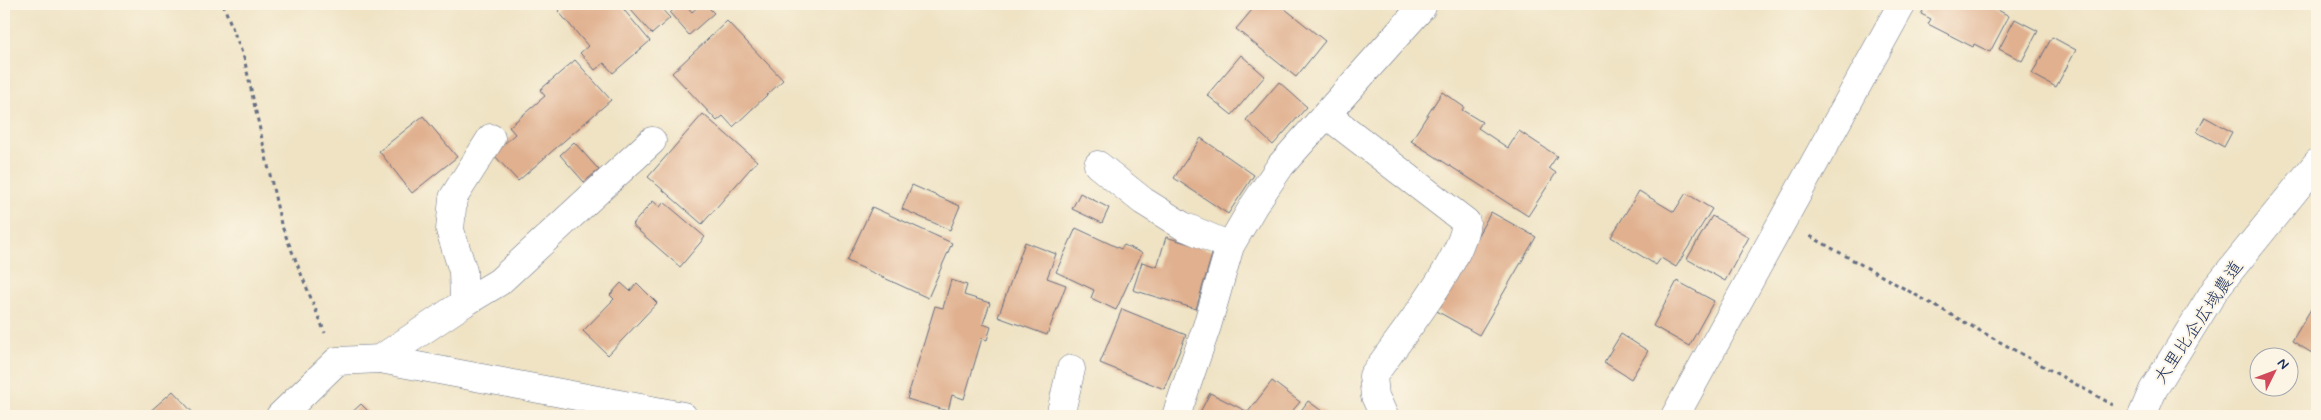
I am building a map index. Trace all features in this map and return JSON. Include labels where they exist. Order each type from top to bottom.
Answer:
[{"type":"street","points":[[1675,416],[1784,222],[1902,4]]},
{"type":"street","points":[[1176,416],[1207,326],[1230,246],[1254,205],[1281,165],[1422,7]]},
{"type":"street","points":[[1327,115],[1466,222],[1465,234],[1441,280],[1373,376],[1375,396],[1384,416]]},
{"type":"street","points":[[464,304],[463,270],[450,230],[453,198],[491,138]]},
{"type":"street","points":[[380,359],[499,282],[652,141]]},
{"type":"street","name":"大里比企広域農道","points":[[2142,416],[2153,390],[2216,288],[2317,163]]},
{"type":"street","points":[[1098,165],[1143,201],[1184,226],[1230,246]]},
{"type":"street","points":[[280,416],[337,361],[380,359],[682,416]]},
{"type":"street","points":[[1060,416],[1071,368]]},
{"type":"path","points":[[223,4],[244,58],[281,224],[337,361]]},
{"type":"path","points":[[1784,222],[2115,406]]},
{"type":"building","points":[[567,4],[619,4],[650,41],[613,73],[604,63],[595,70],[580,53],[588,46],[558,11]]},
{"type":"building","points":[[636,4],[657,4],[670,18],[652,34],[630,9]]},
{"type":"building","points":[[680,4],[685,4],[692,12],[701,4],[705,4],[714,13],[689,35],[670,13]]},
{"type":"building","points":[[1257,4],[1279,4],[1325,41],[1296,77],[1236,29]]},
{"type":"building","points":[[1927,4],[1987,4],[2009,16],[1990,52],[1974,44],[1973,47],[1928,24],[1931,19],[1921,14]]},
{"type":"building","points":[[2015,19],[2038,31],[2022,61],[1999,49]]},
{"type":"building","points":[[727,21],[783,80],[733,127],[723,116],[717,121],[672,73]]},
{"type":"building","points":[[2052,37],[2076,50],[2056,87],[2032,74]]},
{"type":"building","points":[[1241,55],[1265,76],[1232,115],[1207,95]]},
{"type":"building","points":[[575,60],[611,100],[518,181],[493,154],[515,134],[509,127],[545,96],[540,90]]},
{"type":"building","points":[[1279,82],[1307,107],[1273,145],[1246,120]]},
{"type":"building","points":[[1442,92],[1464,107],[1462,110],[1482,122],[1478,128],[1508,148],[1519,131],[1557,156],[1549,168],[1556,173],[1528,216],[1411,141]]},
{"type":"building","points":[[703,114],[757,161],[702,224],[648,177]]},
{"type":"building","points":[[423,116],[457,157],[412,193],[379,151]]},
{"type":"building","points":[[2205,117],[2232,132],[2224,147],[2197,132]]},
{"type":"building","points":[[1201,138],[1254,175],[1228,214],[1174,178]]},
{"type":"building","points":[[574,142],[599,170],[584,182],[560,155]]},
{"type":"building","points":[[912,185],[960,206],[950,230],[902,209]]},
{"type":"building","points":[[1639,191],[1674,212],[1686,193],[1712,209],[1676,267],[1661,258],[1656,265],[1611,237]]},
{"type":"building","points":[[1080,193],[1109,208],[1102,223],[1072,209]]},
{"type":"building","points":[[653,201],[660,207],[664,202],[705,237],[680,267],[632,225]]},
{"type":"building","points":[[872,207],[952,243],[928,298],[847,261]]},
{"type":"building","points":[[1491,212],[1536,237],[1479,335],[1435,310]]},
{"type":"building","points":[[1712,216],[1749,237],[1725,281],[1687,259]]},
{"type":"building","points":[[1076,228],[1121,249],[1124,245],[1142,253],[1116,310],[1091,298],[1094,290],[1056,272]]},
{"type":"building","points":[[1166,237],[1213,251],[1196,309],[1133,290],[1142,262],[1157,267]]},
{"type":"building","points":[[1025,242],[1056,254],[1047,278],[1066,285],[1047,335],[998,317]]},
{"type":"building","points":[[951,280],[967,285],[964,295],[990,303],[983,324],[991,327],[987,340],[982,338],[964,399],[952,395],[948,411],[907,399],[935,306],[943,308]]},
{"type":"building","points":[[1677,281],[1714,301],[1689,346],[1653,326]]},
{"type":"building","points":[[621,283],[630,291],[637,283],[657,303],[608,355],[583,331],[614,299],[610,295]]},
{"type":"building","points":[[2317,299],[2317,356],[2292,341]]},
{"type":"building","points":[[1122,309],[1186,335],[1164,389],[1100,363]]},
{"type":"building","points":[[1621,334],[1648,351],[1631,379],[1604,362]]},
{"type":"building","points":[[1272,381],[1300,402],[1288,416],[1198,416],[1210,393],[1248,412]]},
{"type":"building","points":[[173,391],[196,416],[151,416],[148,413]]},
{"type":"building","points":[[1308,401],[1329,416],[1297,416]]},
{"type":"building","points":[[361,404],[373,416],[348,416]]}]
